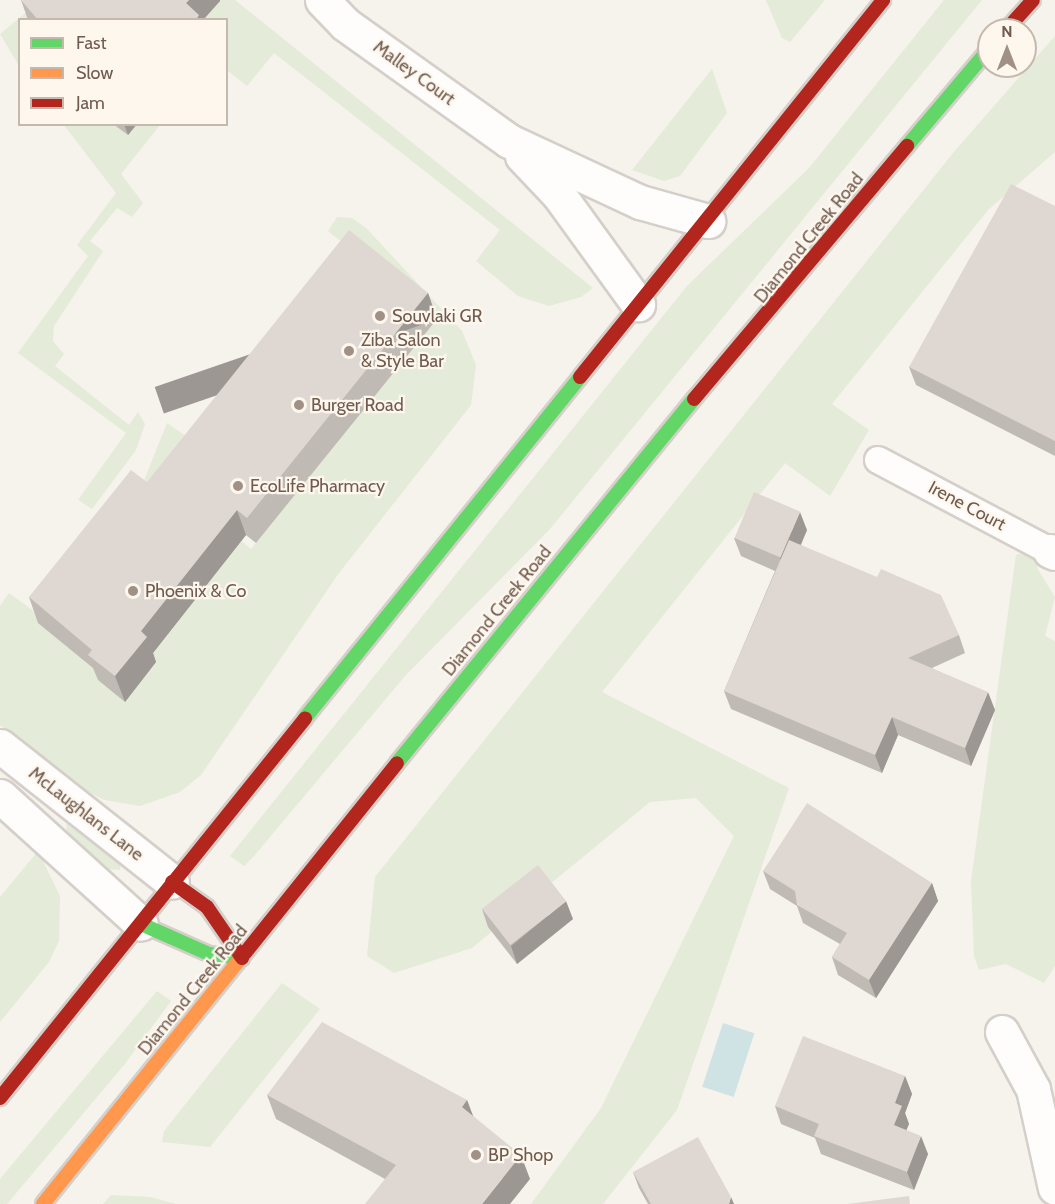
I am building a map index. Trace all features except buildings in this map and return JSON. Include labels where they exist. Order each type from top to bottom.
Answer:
[{"type":"main road","points":[[0,1098],[638,304],[708,221],[882,0]]},
{"type":"main road","points":[[1017,18],[1033,0]]},
{"type":"main road","name":"Diamond Creek Road","points":[[43,1204],[583,532],[977,63]]},
{"type":"main road","points":[[172,882],[207,908],[242,958]]},
{"type":"main road","points":[[141,924],[209,954],[242,958]]},
{"type":"street","name":"Malley Court","points":[[322,0],[345,24],[509,141],[640,202],[708,221]]},
{"type":"street","name":"Malley Court","points":[[509,141],[559,195],[638,304]]},
{"type":"street","name":"McLaughlans Lane","points":[[0,746],[172,882]]},
{"type":"street","points":[[0,796],[141,924]]},
{"type":"street","points":[[1002,1032],[1033,1089],[1055,1188]]},
{"type":"lane","name":"Irene Court","points":[[878,460],[1052,552]]},
{"type":"green space","points":[[41,0],[235,0],[593,288],[581,297],[549,306],[518,296],[476,261],[500,230],[274,53],[247,86],[228,71],[228,18],[19,18]]},
{"type":"green space","points":[[766,0],[825,0],[790,42],[782,38]]},
{"type":"green space","points":[[944,0],[982,0],[550,529],[405,676],[254,856],[244,866],[230,856],[687,286],[809,168]]},
{"type":"green space","points":[[18,19],[18,64],[0,34]]},
{"type":"green space","points":[[1055,36],[1055,152],[988,210],[832,404],[869,430],[830,496],[785,463],[602,692],[789,788],[677,1110],[603,1204],[531,1204],[601,1108],[734,836],[696,798],[650,802],[472,948],[394,973],[367,956],[375,877],[953,153],[1018,78],[1037,78],[1037,57]]},
{"type":"green space","points":[[712,69],[727,113],[680,176],[664,181],[632,170]]},
{"type":"green space","points":[[65,126],[159,126],[121,174],[143,203],[132,217],[117,208],[90,241],[103,251],[54,326],[53,341],[64,354],[55,366],[129,425],[138,412],[145,424],[136,450],[92,509],[78,500],[126,433],[18,353],[88,256],[77,245],[116,193]]},
{"type":"green space","points":[[337,217],[352,218],[367,229],[462,331],[476,365],[471,405],[339,573],[201,775],[180,792],[140,806],[105,800],[84,790],[0,725],[0,606],[9,593],[42,617],[150,657],[223,564],[143,483],[167,423],[196,443],[167,480],[251,549],[437,319],[328,231]]},
{"type":"green space","points":[[1024,552],[1040,562],[1037,568],[1055,597],[1045,636],[1055,641],[1055,966],[1044,983],[1006,964],[979,970],[974,956],[971,881],[1016,555]]},
{"type":"green space","points":[[67,820],[121,860],[120,870],[106,869],[66,835]]},
{"type":"green space","points":[[38,851],[60,896],[59,941],[49,962],[0,1022],[0,897]]},
{"type":"green space","points":[[282,983],[320,1009],[210,1147],[162,1142],[164,1131]]},
{"type":"green space","points":[[157,991],[171,1001],[124,1065],[7,1204],[0,1204],[0,1179]]},
{"type":"green space","points":[[111,1195],[150,1197],[176,1204],[103,1204]]},
{"type":"shaded area","points":[[723,1023],[754,1033],[734,1097],[702,1087]]},
{"type":"traffic: fast","points":[[907,146],[977,63]]},
{"type":"traffic: fast","points":[[305,718],[580,377]]},
{"type":"traffic: fast","points":[[397,763],[694,399]]},
{"type":"traffic: fast","points":[[141,924],[209,954],[242,958]]},
{"type":"traffic: slow","points":[[43,1204],[245,953]]},
{"type":"traffic: jam","points":[[580,377],[883,0]]},
{"type":"traffic: jam","points":[[1017,18],[1033,0]]},
{"type":"traffic: jam","points":[[694,399],[907,146]]},
{"type":"traffic: jam","points":[[0,1098],[305,718]]},
{"type":"traffic: jam","points":[[245,953],[397,763]]},
{"type":"traffic: jam","points":[[172,882],[207,907],[242,958]]},
{"type":"place","name":"Souvlaki GR","points":[[380,316]]},
{"type":"place","name":"Ziba Salon & Style Bar","points":[[349,351]]},
{"type":"place","name":"Burger Road","points":[[299,405]]},
{"type":"place","name":"EcoLife Pharmacy","points":[[238,486]]},
{"type":"place","name":"Phoenix & Co","points":[[133,591]]},
{"type":"place","name":"BP Shop","points":[[476,1155]]}]
